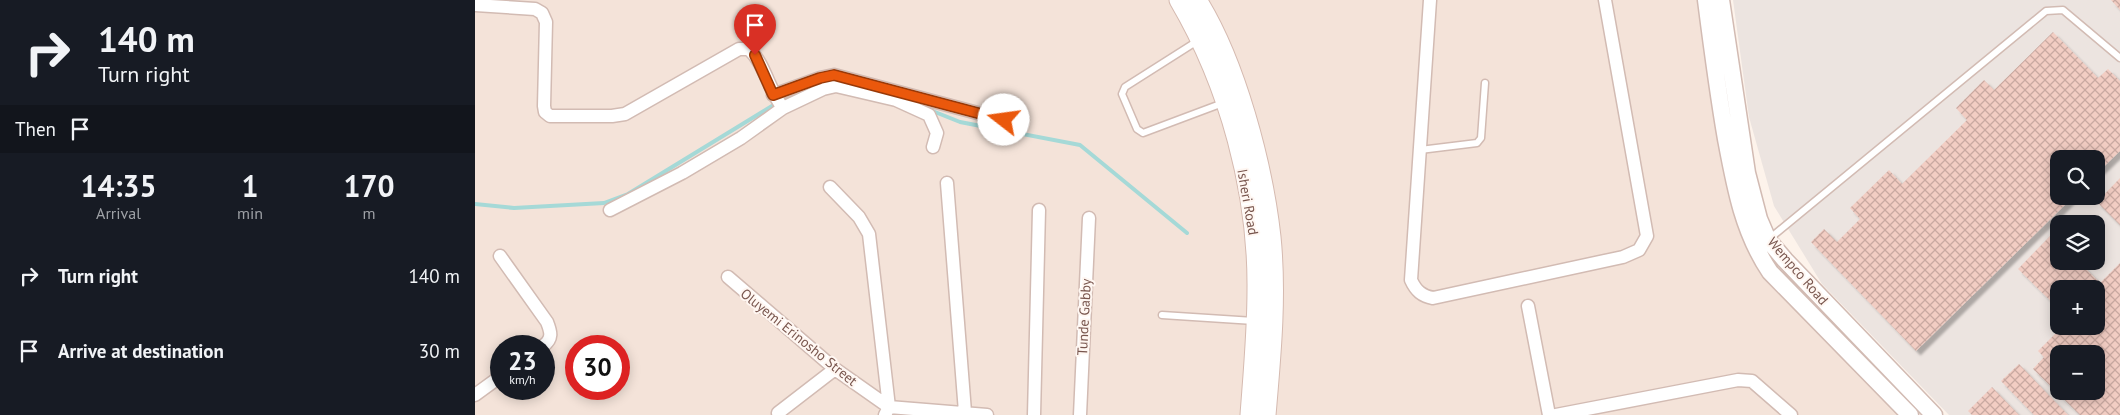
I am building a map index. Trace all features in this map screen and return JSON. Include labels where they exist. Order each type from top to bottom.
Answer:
[{"type":"main road","name":"Isheri Road","points":[[1179,0],[1200,40],[1225,102],[1240,157],[1255,238],[1257,291],[1250,415]]},
{"type":"main road","name":"Isheri Road","points":[[1197,0],[1231,73],[1247,121],[1271,238],[1270,365],[1266,415]]},
{"type":"street","points":[[1430,0],[1411,280],[1414,287],[1423,296],[1433,298],[1623,258],[1639,250],[1647,236],[1605,0]]},
{"type":"street","name":"Wempco Road","points":[[1706,0],[1759,220],[1768,240],[1934,415]]},
{"type":"street","name":"Wempco Road","points":[[1721,0],[1726,89],[1735,187],[1746,226],[1757,253],[1771,272],[1909,415]]},
{"type":"street","points":[[475,5],[535,9],[542,14],[546,22],[544,106],[545,112],[550,116],[612,116],[625,114],[739,49],[749,50],[755,55],[778,102]]},
{"type":"street","points":[[609,210],[690,168],[741,138],[778,102],[820,78],[834,75],[1004,120]]},
{"type":"street","points":[[778,102],[836,86],[896,100],[929,115],[937,133],[933,147]]},
{"type":"street","points":[[947,183],[965,412]]},
{"type":"street","points":[[830,187],[859,217],[869,234],[887,411]]},
{"type":"street","points":[[1034,415],[1039,210]]},
{"type":"street","name":"Tunde Gabby","points":[[1080,415],[1089,218]]},
{"type":"street","points":[[500,256],[547,322],[551,335]]},
{"type":"street","name":"Oluyemi Erinosho Street","points":[[728,278],[887,411],[965,412],[987,415]]},
{"type":"street","points":[[1528,306],[1549,415]]},
{"type":"street","points":[[778,413],[835,369]]},
{"type":"street","points":[[1556,415],[1738,380],[1752,381],[1791,415]]},
{"type":"street","points":[[475,395],[490,384]]},
{"type":"lane","points":[[1768,240],[2046,11],[2063,10],[2120,58]]},
{"type":"lane","points":[[1200,40],[1125,87],[1121,94],[1137,129],[1143,133],[1225,102]]},
{"type":"lane","points":[[1420,150],[1477,143],[1481,138],[1485,83]]},
{"type":"lane","points":[[1162,315],[1255,321]]},
{"type":"shaded area","points":[[475,0],[1701,0],[1754,258],[1804,319],[1898,415],[475,415]]},
{"type":"shaded area","points":[[1733,0],[2120,0],[2120,415],[1949,415],[1822,284],[1774,206],[1749,117]]},
{"type":"building","points":[[2111,0],[2120,0],[2120,10]]},
{"type":"building","points":[[2053,32],[2098,78],[2108,69],[2120,81],[2120,151],[2105,165],[2105,150],[2050,150],[2050,205],[2065,205],[2055,215],[2050,215],[2050,220],[1916,351],[1811,242],[1824,229],[1837,242],[1860,219],[1850,208],[1889,170],[1902,184],[1967,120],[1956,108],[1984,80],[1994,90]]},
{"type":"building","points":[[2120,178],[2120,225],[2100,205],[2105,205],[2105,194]]},
{"type":"building","points":[[2050,236],[2050,270],[2087,270],[2097,280],[2050,280],[2050,300],[2018,269]]},
{"type":"building","points":[[2120,263],[2120,415],[2080,415],[2065,400],[2105,400],[2105,345],[2050,345],[2050,386],[2033,369],[2044,357],[2038,351],[2054,335],[2105,335],[2105,280],[2103,280]]},
{"type":"building","points":[[2019,364],[2050,396],[2050,400],[2054,400],[2068,415],[2034,415],[2001,381]]},
{"type":"building","points":[[1992,387],[2019,415],[1972,415],[1968,411]]},
{"type":"waterway","points":[[475,204],[514,208],[604,203],[628,194],[785,98],[809,88]]},
{"type":"waterway","points":[[930,110],[960,122],[1080,145],[1187,233]]},
{"type":"route","points":[[755,55],[773,95],[820,78],[834,75],[1004,120]]}]
